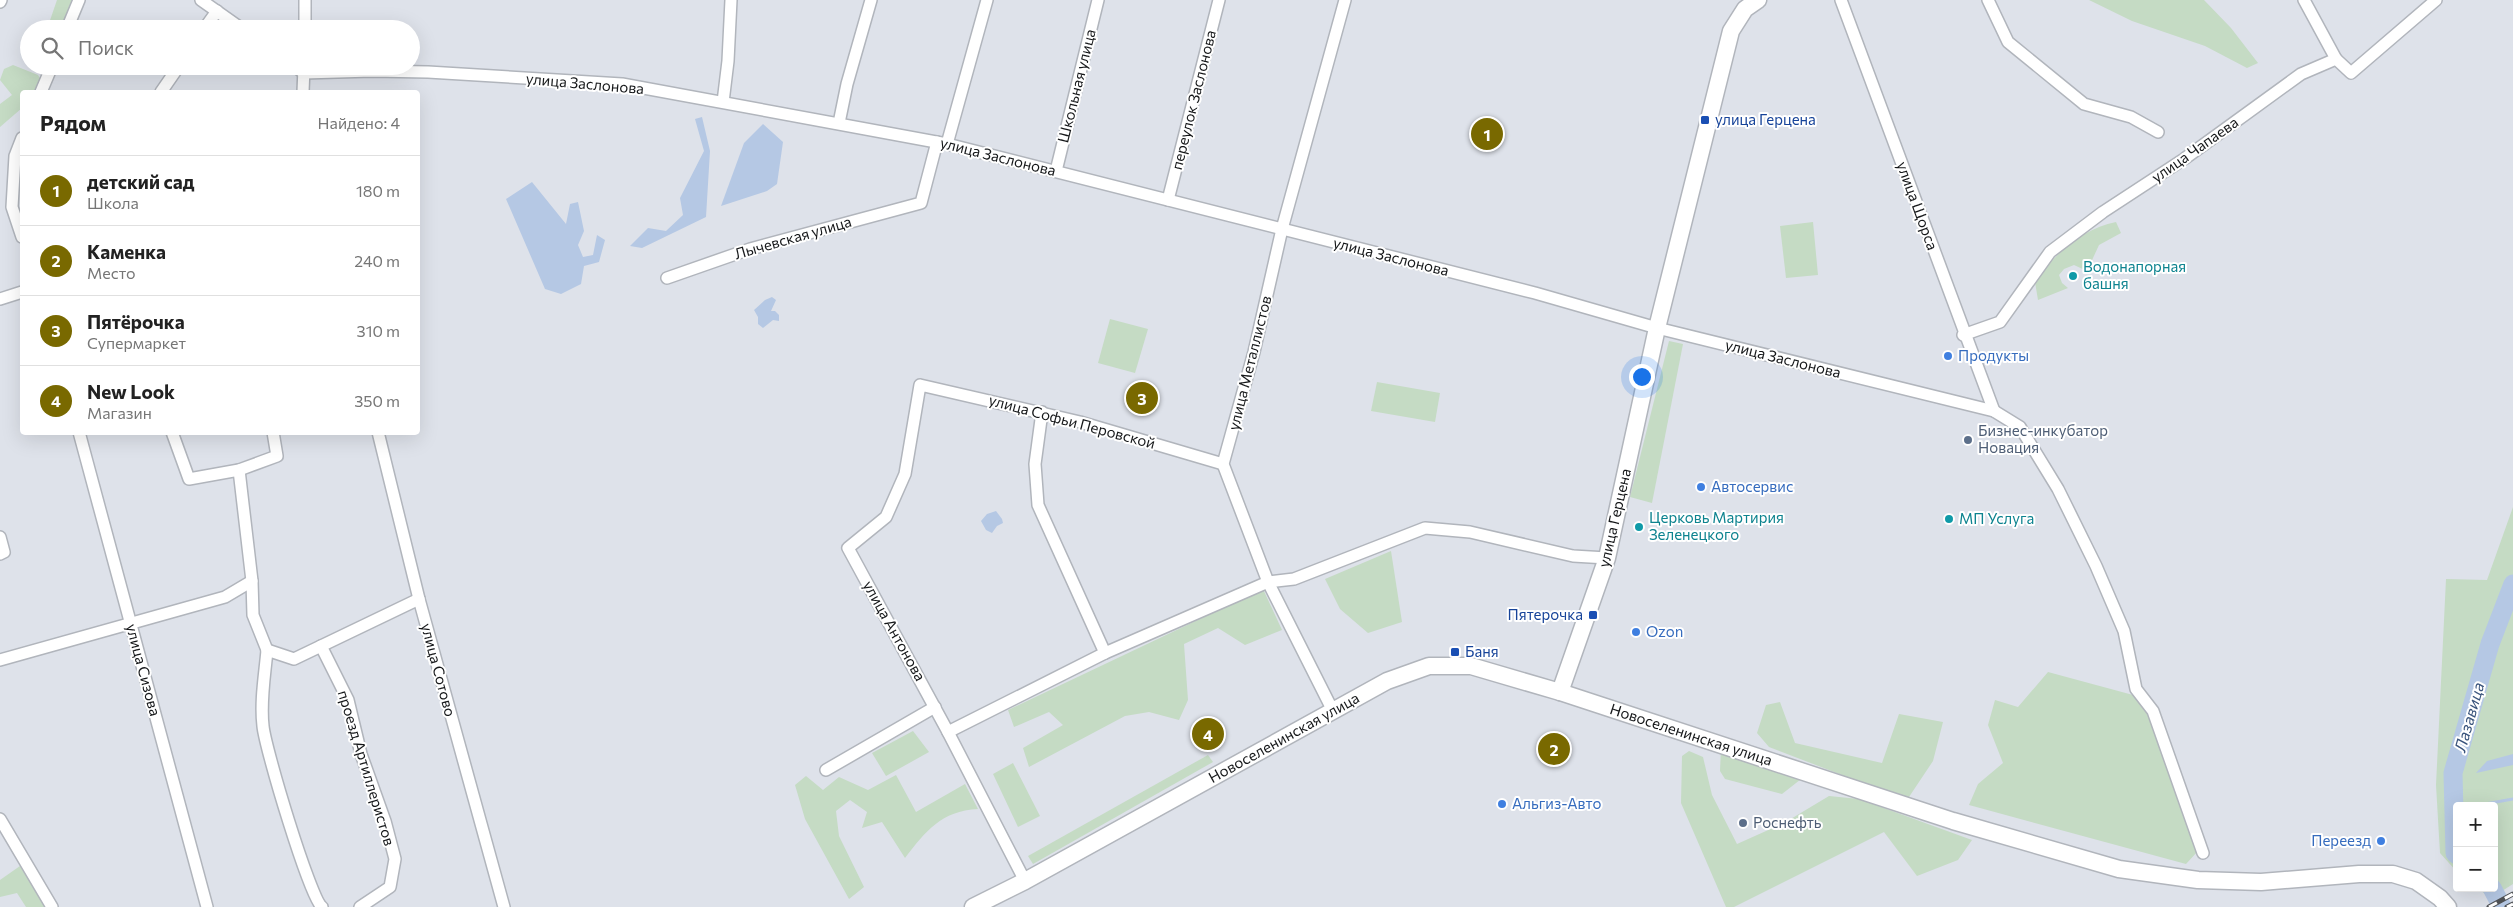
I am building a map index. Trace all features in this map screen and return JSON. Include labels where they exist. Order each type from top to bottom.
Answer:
[{"type":"main road","name":"улица Герцена","points":[[1560,692],[1607,558],[1657,328],[1731,31],[1745,9],[1758,0]]},
{"type":"main road","name":"Новоселенинская улица","points":[[973,907],[1025,881],[1387,680],[1429,666],[1471,666],[1560,692],[1953,821],[2119,869],[2198,880],[2261,882],[2359,874],[2394,874],[2416,880],[2440,898],[2448,907]]},
{"type":"street","points":[[71,20],[79,0]]},
{"type":"street","points":[[201,0],[230,20]]},
{"type":"street","points":[[305,20],[306,0]]},
{"type":"street","points":[[723,102],[728,68],[731,0]]},
{"type":"street","points":[[839,123],[847,84],[870,0]]},
{"type":"street","points":[[942,143],[987,0]]},
{"type":"street","name":"Школьная улица","points":[[1056,171],[1098,0]]},
{"type":"street","name":"переулок Заслонова","points":[[1168,200],[1219,0]]},
{"type":"street","name":"улица Металлистов","points":[[1223,464],[1254,352],[1282,229],[1345,0]]},
{"type":"street","name":"улица Щорса","points":[[1841,0],[1994,411]]},
{"type":"street","points":[[1988,0],[2008,42],[2084,104],[2131,117],[2158,132]]},
{"type":"street","points":[[2304,0],[2336,59],[2351,73],[2436,0]]},
{"type":"street","points":[[210,20],[217,11]]},
{"type":"street","name":"улица Чапаева","points":[[1964,334],[2000,322],[2050,252],[2104,212],[2184,159],[2301,74],[2336,59]]},
{"type":"street","name":"улица Заслонова","points":[[420,73],[622,84],[942,143],[1535,293],[1657,328],[1994,411],[2020,427],[2058,489],[2096,566],[2124,631],[2136,689],[2153,711],[2203,853]]},
{"type":"street","points":[[42,90],[48,75]]},
{"type":"street","points":[[162,90],[173,75]]},
{"type":"street","points":[[303,90],[304,75]]},
{"type":"street","points":[[20,143],[15,156],[12,207],[20,231]]},
{"type":"street","name":"Лычевская улица","points":[[667,278],[750,248],[921,203],[942,143]]},
{"type":"street","points":[[0,299],[20,293]]},
{"type":"street","name":"улица Софьи Перовской","points":[[920,385],[1042,412],[1223,464]]},
{"type":"street","name":"улица Антонова","points":[[920,385],[905,474],[886,517],[848,548],[935,707],[1025,881]]},
{"type":"street","points":[[1042,412],[1035,464],[1038,505],[1105,653]]},
{"type":"street","name":"улица Сизова","points":[[80,435],[207,907]]},
{"type":"street","points":[[173,435],[189,479],[239,470],[277,456],[273,435]]},
{"type":"street","name":"улица Сотово","points":[[379,435],[419,599],[504,907]]},
{"type":"street","points":[[1223,464],[1268,582],[1333,711]]},
{"type":"street","points":[[239,470],[252,581],[253,615],[267,650],[262,726],[290,828],[322,907]]},
{"type":"street","points":[[948,732],[1105,653],[1268,582],[1294,579],[1425,528],[1470,532],[1573,556],[1607,558]]},
{"type":"street","points":[[0,537],[4,552],[0,554]]},
{"type":"street","points":[[0,660],[225,597],[252,581]]},
{"type":"street","points":[[267,650],[294,658],[419,599]]},
{"type":"street","name":"проезд Артиллеристов","points":[[320,646],[348,700],[361,754],[375,787],[394,859],[390,888],[360,907]]},
{"type":"street","points":[[826,770],[935,707]]},
{"type":"street","points":[[0,819],[52,907]]},
{"type":"green space","points":[[57,0],[75,0],[67,20],[50,20]]},
{"type":"green space","points":[[2089,0],[2204,0],[2231,28],[2258,63],[2247,68],[2205,46],[2132,21]]},
{"type":"green space","points":[[13,65],[20,68],[20,75],[38,75],[47,90],[20,90],[20,110],[0,127],[0,104],[12,95],[0,80],[4,69]]},
{"type":"green space","points":[[1813,222],[1818,275],[1786,278],[1780,226]]},
{"type":"green space","points":[[2116,222],[2121,233],[2099,245],[2087,271],[2074,265],[2064,269],[2059,275],[2062,283],[2068,288],[2038,300],[2035,282],[2060,253],[2092,230]]},
{"type":"green space","points":[[1110,319],[1148,329],[1135,373],[1098,363]]},
{"type":"green space","points":[[1669,341],[1683,344],[1652,503],[1630,497]]},
{"type":"green space","points":[[1377,382],[1440,393],[1435,422],[1371,411]]},
{"type":"green space","points":[[2513,507],[2513,884],[2491,898],[2483,892],[2498,892],[2498,802],[2453,802],[2453,868],[2440,853],[2436,785],[2446,579],[2487,580]]},
{"type":"green space","points":[[1391,551],[1402,622],[1368,633],[1340,609],[1325,579]]},
{"type":"green space","points":[[1263,589],[1282,630],[1245,645],[1218,628],[1184,644],[1188,700],[1179,720],[1149,712],[1125,716],[1029,767],[1023,748],[1063,725],[1049,712],[1014,727],[1008,710]]},
{"type":"green space","points":[[2048,672],[2133,695],[2150,713],[2198,851],[2186,864],[1969,805],[1978,784],[2003,763],[1988,725],[1995,700],[2018,707]]},
{"type":"green space","points":[[1780,702],[1795,743],[1882,763],[1899,714],[1943,722],[1933,761],[1907,800],[1769,747],[1757,733],[1766,705]]},
{"type":"green space","points":[[913,731],[929,752],[886,776],[872,753]]},
{"type":"green space","points":[[1721,748],[1805,776],[1782,794],[1725,779],[1720,771]]},
{"type":"green space","points":[[1689,751],[1703,757],[1712,795],[1737,844],[1784,823],[1829,796],[1859,799],[1972,840],[1958,860],[1917,876],[1884,832],[1734,907],[1726,907],[1681,803],[1682,756]]},
{"type":"green space","points":[[1208,755],[1213,762],[1033,864],[1028,856]]},
{"type":"green space","points":[[1013,763],[1040,816],[1018,827],[993,774]]},
{"type":"green space","points":[[896,775],[916,812],[965,784],[978,809],[954,814],[935,824],[905,858],[882,822],[862,828],[867,812],[850,800],[836,811],[839,836],[864,887],[849,899],[805,819],[795,785],[806,776],[823,790],[839,777],[868,790]]},
{"type":"green space","points":[[20,866],[46,907],[26,907],[17,893],[0,897],[0,880]]},
{"type":"water","points":[[702,117],[710,151],[706,217],[642,248],[630,246],[648,228],[666,231],[683,215],[680,198],[704,151],[695,119]]},
{"type":"water","points":[[763,124],[783,142],[777,184],[767,191],[721,206],[744,143]]},
{"type":"water","points":[[532,182],[566,224],[570,204],[578,202],[584,231],[578,245],[583,257],[593,255],[597,235],[605,240],[599,262],[584,266],[581,284],[561,294],[545,289],[506,199]]},
{"type":"water","points":[[772,297],[776,300],[771,311],[775,311],[779,315],[779,321],[773,320],[763,328],[758,324],[758,317],[754,310],[765,300]]},
{"type":"water","points":[[996,511],[1003,523],[997,526],[992,533],[986,530],[981,521],[987,514]]},
{"type":"water","points":[[2513,754],[2513,765],[2476,773],[2487,761]]},
{"type":"waterway","name":"Лазавица","points":[[2455,847],[2453,773],[2490,644],[2513,584]]},
{"type":"waterway","points":[[2496,802],[2513,799]]},
{"type":"waterway","name":"Лазавица","points":[[2494,892],[2502,907]]},
{"type":"railway","points":[[2489,907],[2513,894]]},
{"type":"railway","points":[[2507,907],[2513,904]]},
{"type":"place","name":"улица Герцена","points":[[1705,120]]},
{"type":"place","name":"детский сад","points":[[1487,134]]},
{"type":"place","name":"Водонапорная башня","points":[[2073,276]]},
{"type":"place","name":"Продукты","points":[[1948,356]]},
{"type":"place","name":"Пятёрочка","points":[[1142,398]]},
{"type":"place","name":"Бизнес-инкубатор Новация","points":[[1968,440]]},
{"type":"place","name":"Автосервис","points":[[1701,487]]},
{"type":"place","name":"МП Услуга","points":[[1949,519]]},
{"type":"place","name":"Церковь Мартирия Зеленецкого","points":[[1639,527]]},
{"type":"place","name":"Пятерочка","points":[[1593,615]]},
{"type":"place","name":"Ozon","points":[[1636,632]]},
{"type":"place","name":"Баня","points":[[1455,652]]},
{"type":"place","name":"New Look","points":[[1208,734]]},
{"type":"place","name":"Каменка","points":[[1554,749]]},
{"type":"place","name":"Альгиз-Авто","points":[[1502,804]]},
{"type":"place","name":"Роснефть","points":[[1743,823]]},
{"type":"place","name":"Переезд","points":[[2381,841]]}]
